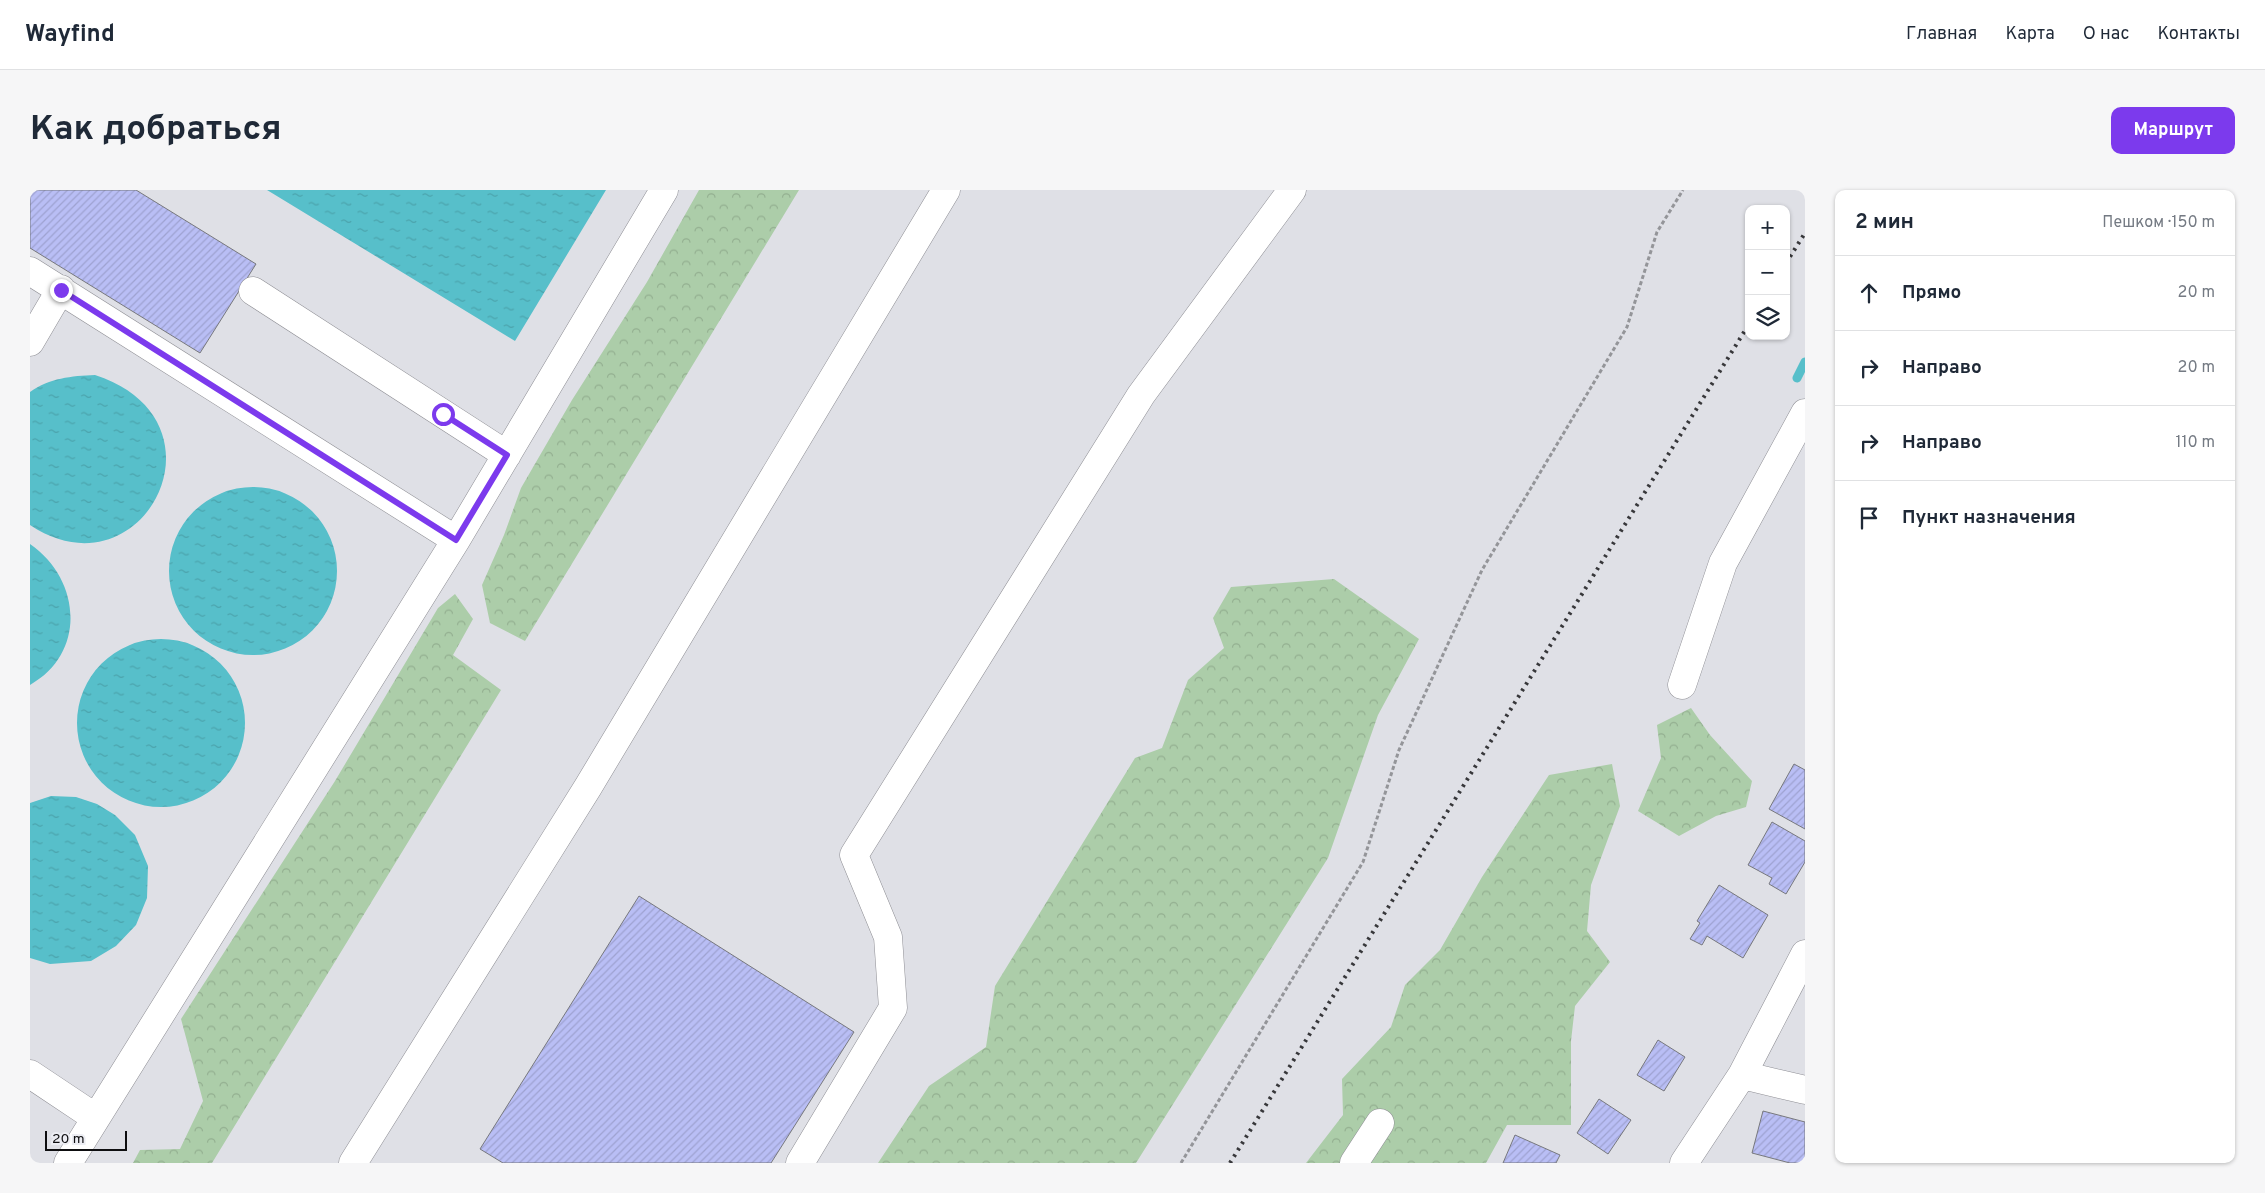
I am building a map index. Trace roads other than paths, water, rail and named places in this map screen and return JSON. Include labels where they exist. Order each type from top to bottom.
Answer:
[{"type":"street","points":[[68,1163],[456,540],[664,190]]},
{"type":"street","points":[[353,1163],[588,787],[946,190]]},
{"type":"street","points":[[800,1163],[893,1008],[888,937],[854,855],[1142,395],[1292,190]]},
{"type":"street","points":[[30,271],[456,540]]},
{"type":"street","points":[[30,342],[61,290]]},
{"type":"street","points":[[253,291],[507,455]]},
{"type":"street","points":[[1682,685],[1723,563],[1805,413]]},
{"type":"street","points":[[1684,1163],[1742,1074],[1805,954]]},
{"type":"street","points":[[30,1074],[96,1118]]},
{"type":"street","points":[[1742,1074],[1805,1090]]},
{"type":"street","points":[[1354,1163],[1380,1123]]},
{"type":"water","points":[[267,190],[606,190],[515,341]]},
{"type":"water","points":[[95,375],[137,398],[160,428],[166,462],[157,495],[137,523],[107,540],[71,542],[30,525],[30,392],[53,381]]},
{"type":"water","points":[[261,487],[285,493],[313,511],[331,539],[336,555],[336,587],[331,603],[313,631],[300,641],[277,652],[245,655],[221,649],[193,631],[183,618],[172,595],[169,563],[175,539],[193,511],[206,501],[229,490]]},
{"type":"water","points":[[30,544],[47,559],[60,576],[67,596],[70,616],[68,636],[61,654],[48,671],[30,685]]},
{"type":"water","points":[[169,639],[193,645],[221,663],[239,691],[244,707],[244,739],[239,755],[221,783],[208,793],[185,804],[153,807],[129,801],[101,783],[91,770],[80,747],[77,715],[83,691],[101,663],[114,653],[137,642]]},
{"type":"water","points":[[51,796],[76,797],[97,804],[115,815],[135,835],[148,866],[147,898],[136,925],[116,946],[91,961],[50,964],[30,958],[30,803]]},
{"type":"waterway","points":[[1797,378],[1805,362]]},
{"type":"railway","points":[[1790,257],[1805,233]]},
{"type":"railway","points":[[1230,1163],[1745,330]]}]
